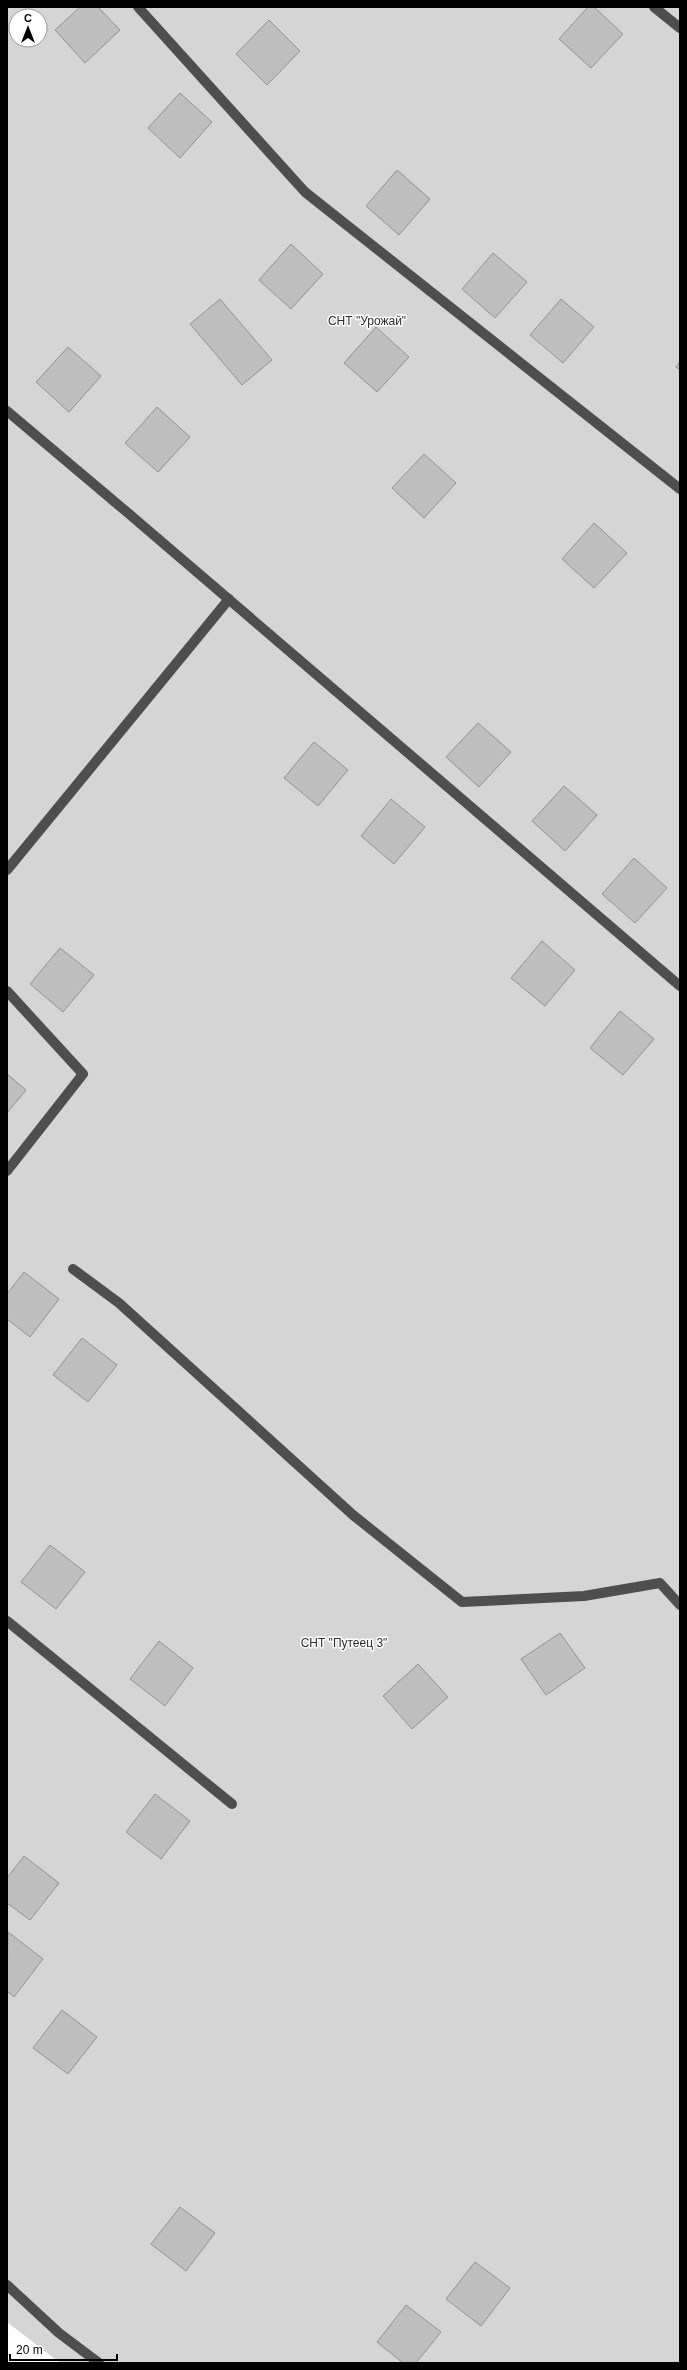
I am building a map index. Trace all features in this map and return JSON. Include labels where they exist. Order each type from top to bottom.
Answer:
[{"type":"lane","points":[[138,7],[305,192],[680,489]]},
{"type":"lane","points":[[654,7],[680,28]]},
{"type":"lane","points":[[7,411],[229,599],[680,986]]},
{"type":"lane","points":[[7,870],[229,599]]},
{"type":"lane","points":[[7,991],[84,1074],[7,1171]]},
{"type":"lane","points":[[74,1269],[119,1303],[353,1515],[462,1602],[584,1596],[660,1583],[680,1605]]},
{"type":"lane","points":[[7,1621],[232,1804]]},
{"type":"lane","points":[[7,2285],[59,2333],[99,2363]]},
{"type":"green space","name":"СНТ \"Путеец 3\"","points":[[7,7],[680,7],[680,2363],[60,2363],[7,2322]]},
{"type":"building","points":[[80,7],[98,7],[120,30],[85,63],[55,30]]},
{"type":"building","points":[[588,7],[594,7],[623,34],[591,68],[559,39]]},
{"type":"building","points":[[269,20],[300,51],[267,85],[236,54]]},
{"type":"building","points":[[180,93],[212,122],[180,158],[148,128]]},
{"type":"building","points":[[397,170],[430,199],[399,235],[366,206]]},
{"type":"building","points":[[291,244],[323,274],[291,309],[259,280]]},
{"type":"building","points":[[493,253],[527,282],[495,318],[462,289]]},
{"type":"building","points":[[220,299],[272,360],[242,385],[190,324]]},
{"type":"building","points":[[561,299],[594,327],[563,363],[530,335]]},
{"type":"building","points":[[376,327],[409,357],[377,392],[344,363]]},
{"type":"building","points":[[68,347],[101,376],[69,412],[36,382]]},
{"type":"building","points":[[680,362],[680,370],[676,367]]},
{"type":"building","points":[[157,407],[190,437],[158,472],[125,443]]},
{"type":"building","points":[[424,454],[456,483],[424,518],[392,488]]},
{"type":"building","points":[[594,523],[627,553],[594,588],[562,559]]},
{"type":"building","points":[[478,723],[511,752],[479,787],[446,757]]},
{"type":"building","points":[[314,742],[348,770],[318,806],[284,778]]},
{"type":"building","points":[[564,786],[597,815],[565,851],[532,821]]},
{"type":"building","points":[[391,799],[425,827],[394,864],[361,836]]},
{"type":"building","points":[[634,858],[667,888],[635,923],[602,894]]},
{"type":"building","points":[[542,941],[575,970],[545,1006],[511,978]]},
{"type":"building","points":[[60,948],[94,975],[63,1012],[30,984]]},
{"type":"building","points":[[620,1011],[654,1039],[623,1075],[590,1048]]},
{"type":"building","points":[[7,1074],[26,1090],[7,1113]]},
{"type":"building","points":[[24,1272],[59,1299],[30,1337],[7,1319],[7,1294]]},
{"type":"building","points":[[82,1338],[117,1365],[88,1402],[53,1375]]},
{"type":"building","points":[[50,1545],[85,1572],[56,1609],[21,1582]]},
{"type":"building","points":[[560,1633],[585,1668],[546,1695],[521,1659]]},
{"type":"building","points":[[159,1641],[193,1668],[165,1706],[130,1679]]},
{"type":"building","points":[[418,1664],[448,1697],[412,1729],[383,1696]]},
{"type":"building","points":[[155,1794],[190,1821],[161,1859],[126,1832]]},
{"type":"building","points":[[24,1856],[59,1883],[30,1920],[7,1903],[7,1878]]},
{"type":"building","points":[[8,1932],[43,1959],[14,1997],[7,1991]]},
{"type":"building","points":[[62,2010],[97,2037],[68,2074],[33,2048]]},
{"type":"building","points":[[180,2207],[215,2233],[186,2271],[151,2244]]},
{"type":"building","points":[[475,2262],[510,2288],[481,2326],[446,2299]]},
{"type":"building","points":[[406,2305],[441,2332],[416,2363],[403,2363],[377,2342]]},
{"type":"park label","name":"СНТ \"Урожай\"","points":[[367,321]]}]
